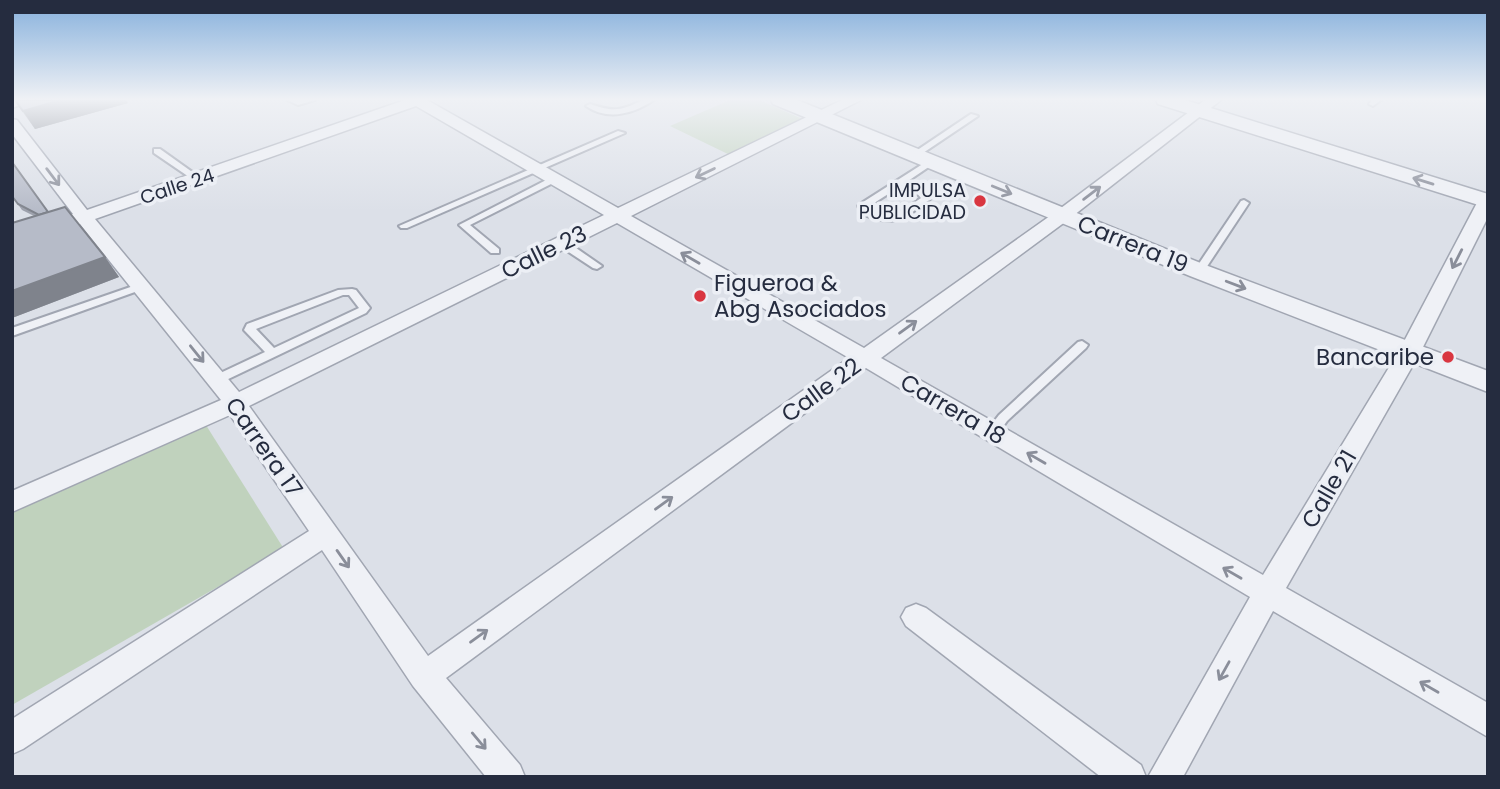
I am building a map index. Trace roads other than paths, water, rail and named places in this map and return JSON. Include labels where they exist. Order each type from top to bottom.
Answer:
[{"type":"street","name":"Carrera 17","points":[[23,137],[83,216],[218,379],[424,676],[509,777]]},
{"type":"street","name":"Calle 24","points":[[12,240],[198,180],[316,137]]},
{"type":"street","name":"Carrera 18","points":[[480,137],[1488,721]]},
{"type":"street","name":"Calle 23","points":[[12,502],[233,404],[780,137]]},
{"type":"street","name":"Carrera 19","points":[[870,137],[1199,271],[1488,382]]},
{"type":"street","name":"Calle 22","points":[[424,676],[1063,215],[1166,137]]},
{"type":"street","points":[[1298,137],[1487,200]]},
{"type":"street","name":"Calle 21","points":[[1166,777],[1268,593],[1410,351],[1487,200]]},
{"type":"street","points":[[12,738],[325,534]]},
{"type":"street","points":[[916,617],[1129,777]]},
{"type":"lane","points":[[495,251],[464,225],[614,137]]},
{"type":"lane","points":[[901,181],[918,189],[926,198],[890,220],[882,220],[865,212],[863,206],[901,181],[949,137]]},
{"type":"lane","points":[[157,150],[198,180]]},
{"type":"lane","points":[[404,226],[545,175]]},
{"type":"lane","points":[[1199,271],[1244,203]]},
{"type":"lane","points":[[562,243],[597,266]]},
{"type":"lane","points":[[12,331],[142,286]]},
{"type":"lane","points":[[218,379],[362,311],[365,308],[361,300],[352,292],[342,292],[251,327],[250,330],[272,353]]},
{"type":"lane","points":[[992,432],[1003,418],[1082,345]]},
{"type":"place","name":"IMPULSA PUBLICIDAD","points":[[980,201]]},
{"type":"place","name":"Figueroa & Abg Asociados","points":[[700,296]]},
{"type":"place","name":"Bancaribe","points":[[1448,357]]}]
